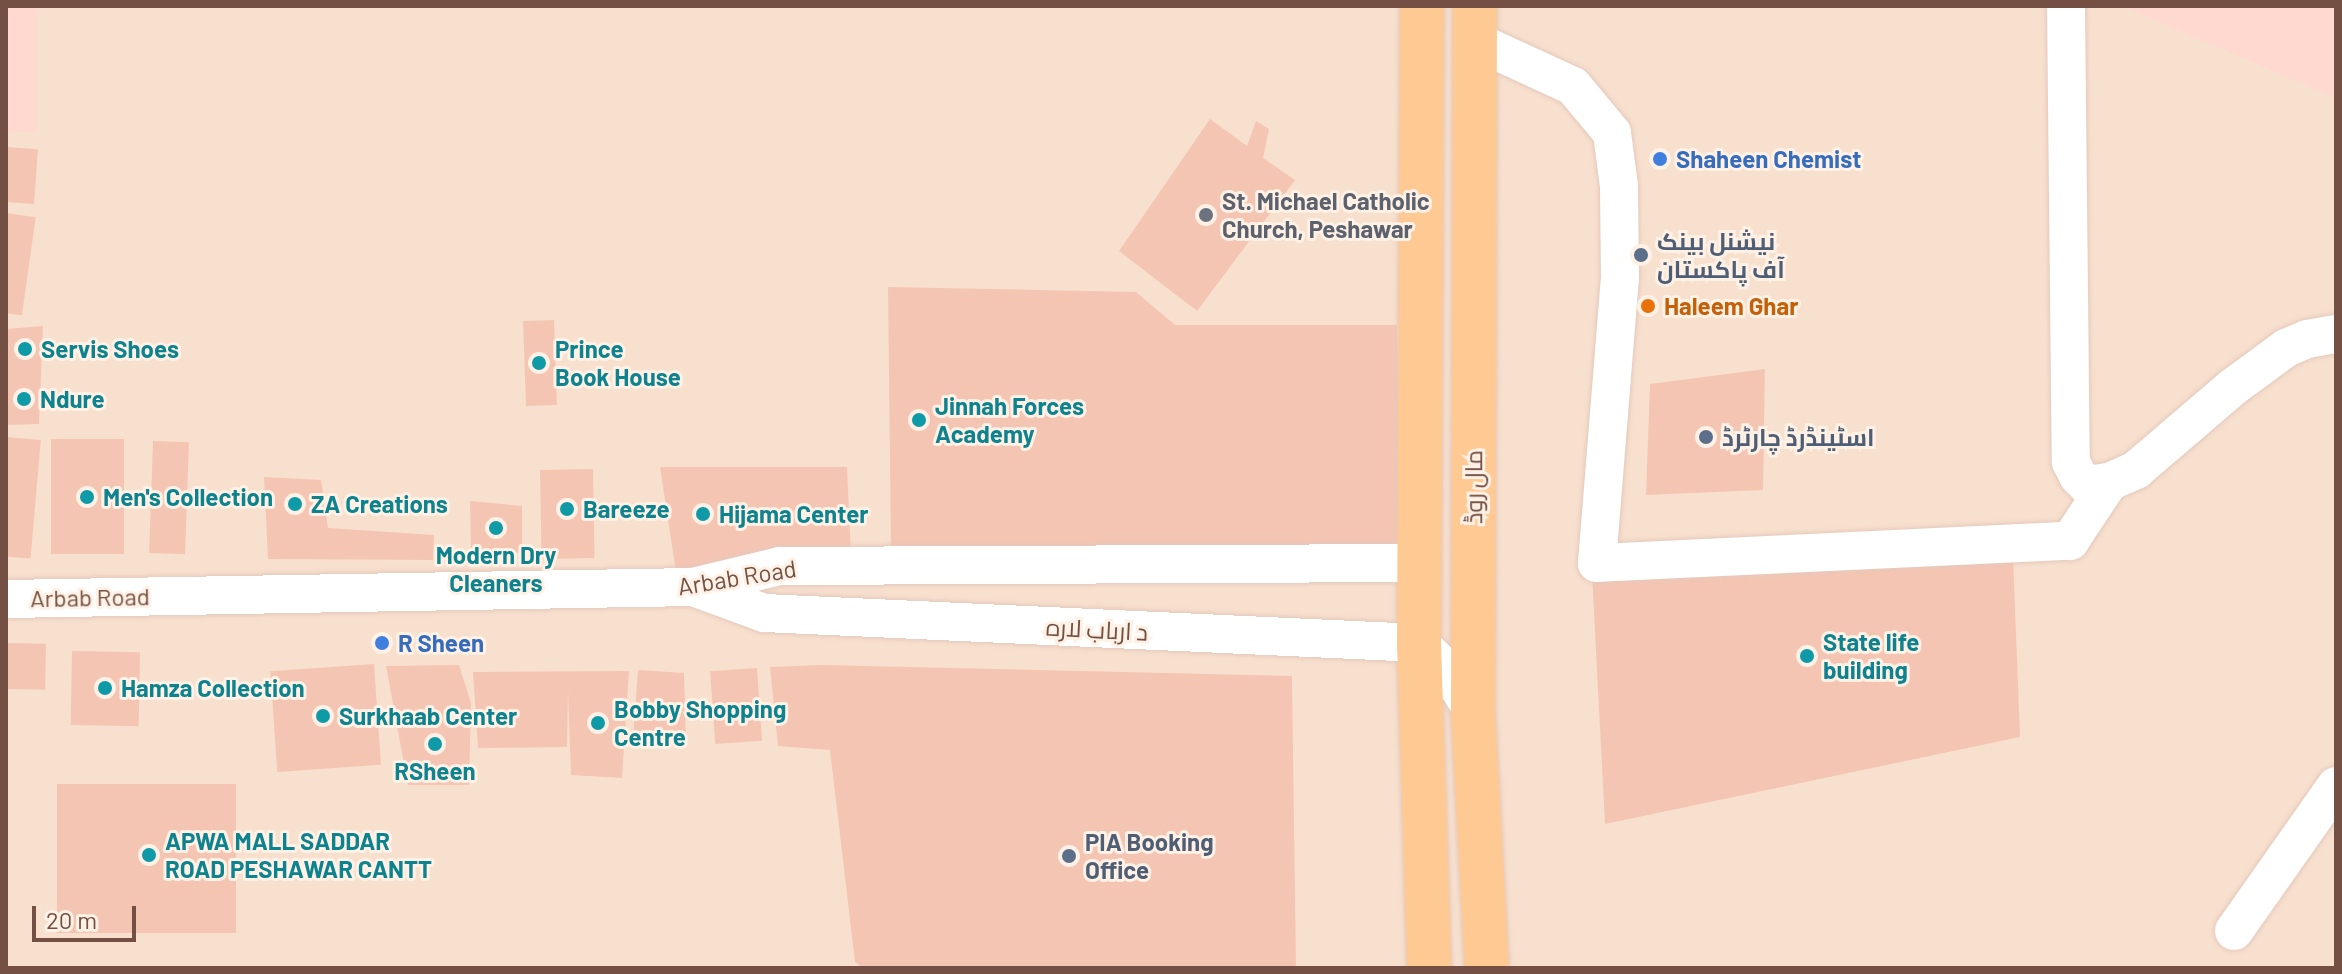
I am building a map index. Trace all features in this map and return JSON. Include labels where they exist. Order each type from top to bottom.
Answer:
[{"type":"main road","points":[[1422,6],[1419,643],[1429,968]]},
{"type":"main road","name":"مال روڈ","points":[[1475,24],[1473,711],[1487,968]]},
{"type":"street","points":[[2066,6],[2071,462],[2087,485],[2109,482],[2136,470],[2233,387],[2286,348],[2307,339],[2336,334]]},
{"type":"street","points":[[1475,24],[1573,86],[1612,133],[1619,186],[1620,277],[1597,563],[2070,541],[2109,482]]},
{"type":"street","name":"Arbab Road","points":[[6,599],[693,587],[780,566],[1420,563]]},
{"type":"street","name":"د ارباب لاره","points":[[693,587],[764,613],[1419,643]]},
{"type":"street","points":[[1419,643],[1449,672],[1473,711]]},
{"type":"street","points":[[2234,931],[2336,786]]},
{"type":"shaded area","points":[[6,6],[2336,6],[2336,968],[6,968]]},
{"type":"shaded area","points":[[6,6],[37,6],[37,132],[6,132]]},
{"type":"shaded area","points":[[2123,6],[2336,6],[2336,98]]},
{"type":"building","name":"St. Michael Catholic Church, Peshawar","points":[[1210,119],[1247,146],[1256,121],[1269,129],[1263,158],[1295,180],[1197,311],[1119,251]]},
{"type":"building","points":[[6,147],[38,149],[34,204],[6,202]]},
{"type":"building","points":[[6,213],[36,217],[22,315],[6,313]]},
{"type":"building","points":[[888,287],[1136,292],[1175,325],[1397,325],[1400,544],[891,550]]},
{"type":"building","name":"Prince Book House","points":[[554,320],[557,405],[526,406],[523,321]]},
{"type":"building","points":[[43,326],[39,424],[6,425],[6,329]]},
{"type":"building","name":"اسٹینڈرڈ چارٹرڈ","points":[[1765,369],[1763,490],[1646,495],[1650,384]]},
{"type":"building","points":[[6,437],[41,440],[30,559],[6,556]]},
{"type":"building","name":"Men's Collection","points":[[51,439],[124,439],[124,554],[51,554]]},
{"type":"building","points":[[153,441],[189,442],[185,554],[149,553]]},
{"type":"building","points":[[660,467],[847,467],[851,557],[676,572]]},
{"type":"building","name":"Bareeze","points":[[593,469],[595,558],[542,559],[540,470]]},
{"type":"building","name":"ZA Creations","points":[[264,477],[321,480],[328,528],[434,535],[433,560],[268,559]]},
{"type":"building","name":"Modern Dry Cleaners","points":[[470,501],[522,506],[522,553],[471,549]]},
{"type":"building","name":"State life building","points":[[2013,556],[2020,737],[1605,824],[1592,574]]},
{"type":"building","points":[[6,643],[46,644],[45,690],[6,689]]},
{"type":"building","name":"Hamza Collection","points":[[72,651],[140,652],[139,726],[71,725]]},
{"type":"building","name":"Surkhaab Center","points":[[374,664],[381,765],[277,772],[270,671]]},
{"type":"building","name":"RSheen","points":[[459,665],[471,703],[469,785],[408,785],[386,666]]},
{"type":"building","name":"PIA Booking Office","points":[[821,665],[1292,676],[1296,968],[863,968],[855,962],[830,750],[778,746],[770,667]]},
{"type":"building","points":[[757,668],[762,741],[715,744],[710,671]]},
{"type":"building","points":[[638,670],[684,673],[686,743],[633,737]]},
{"type":"building","points":[[629,671],[622,778],[571,775],[568,691],[567,747],[478,748],[473,672]]},
{"type":"building","name":"APWA MALL SADDAR ROAD PESHAWAR CANTT","points":[[57,784],[236,784],[236,933],[57,933]]},
{"type":"place","name":"Shaheen Chemist","points":[[1660,159]]},
{"type":"place","name":"St. Michael Catholic Church, Peshawar","points":[[1206,215]]},
{"type":"place","name":"نیشنل بینک آف پاکستان","points":[[1641,255]]},
{"type":"place","name":"Haleem Ghar","points":[[1648,306]]},
{"type":"place","name":"Servis Shoes","points":[[25,349]]},
{"type":"place","name":"Prince Book House","points":[[539,363]]},
{"type":"place","name":"Ndure","points":[[24,399]]},
{"type":"place","name":"Jinnah Forces Academy","points":[[919,420]]},
{"type":"place","name":"اسٹینڈرڈ چارٹرڈ","points":[[1706,437]]},
{"type":"place","name":"Men's Collection","points":[[87,497]]},
{"type":"place","name":"ZA Creations","points":[[295,504]]},
{"type":"place","name":"Bareeze","points":[[567,509]]},
{"type":"place","name":"Hijama Center","points":[[703,514]]},
{"type":"place","name":"Modern Dry Cleaners","points":[[496,528]]},
{"type":"place","name":"R Sheen","points":[[382,643]]},
{"type":"place","name":"State life building","points":[[1807,656]]},
{"type":"place","name":"Hamza Collection","points":[[105,688]]},
{"type":"place","name":"Surkhaab Center","points":[[323,716]]},
{"type":"place","name":"Bobby Shopping Centre","points":[[598,723]]},
{"type":"place","name":"RSheen","points":[[435,744]]},
{"type":"place","name":"APWA MALL SADDAR ROAD PESHAWAR CANTT","points":[[149,855]]},
{"type":"place","name":"PIA Booking Office","points":[[1069,856]]}]
